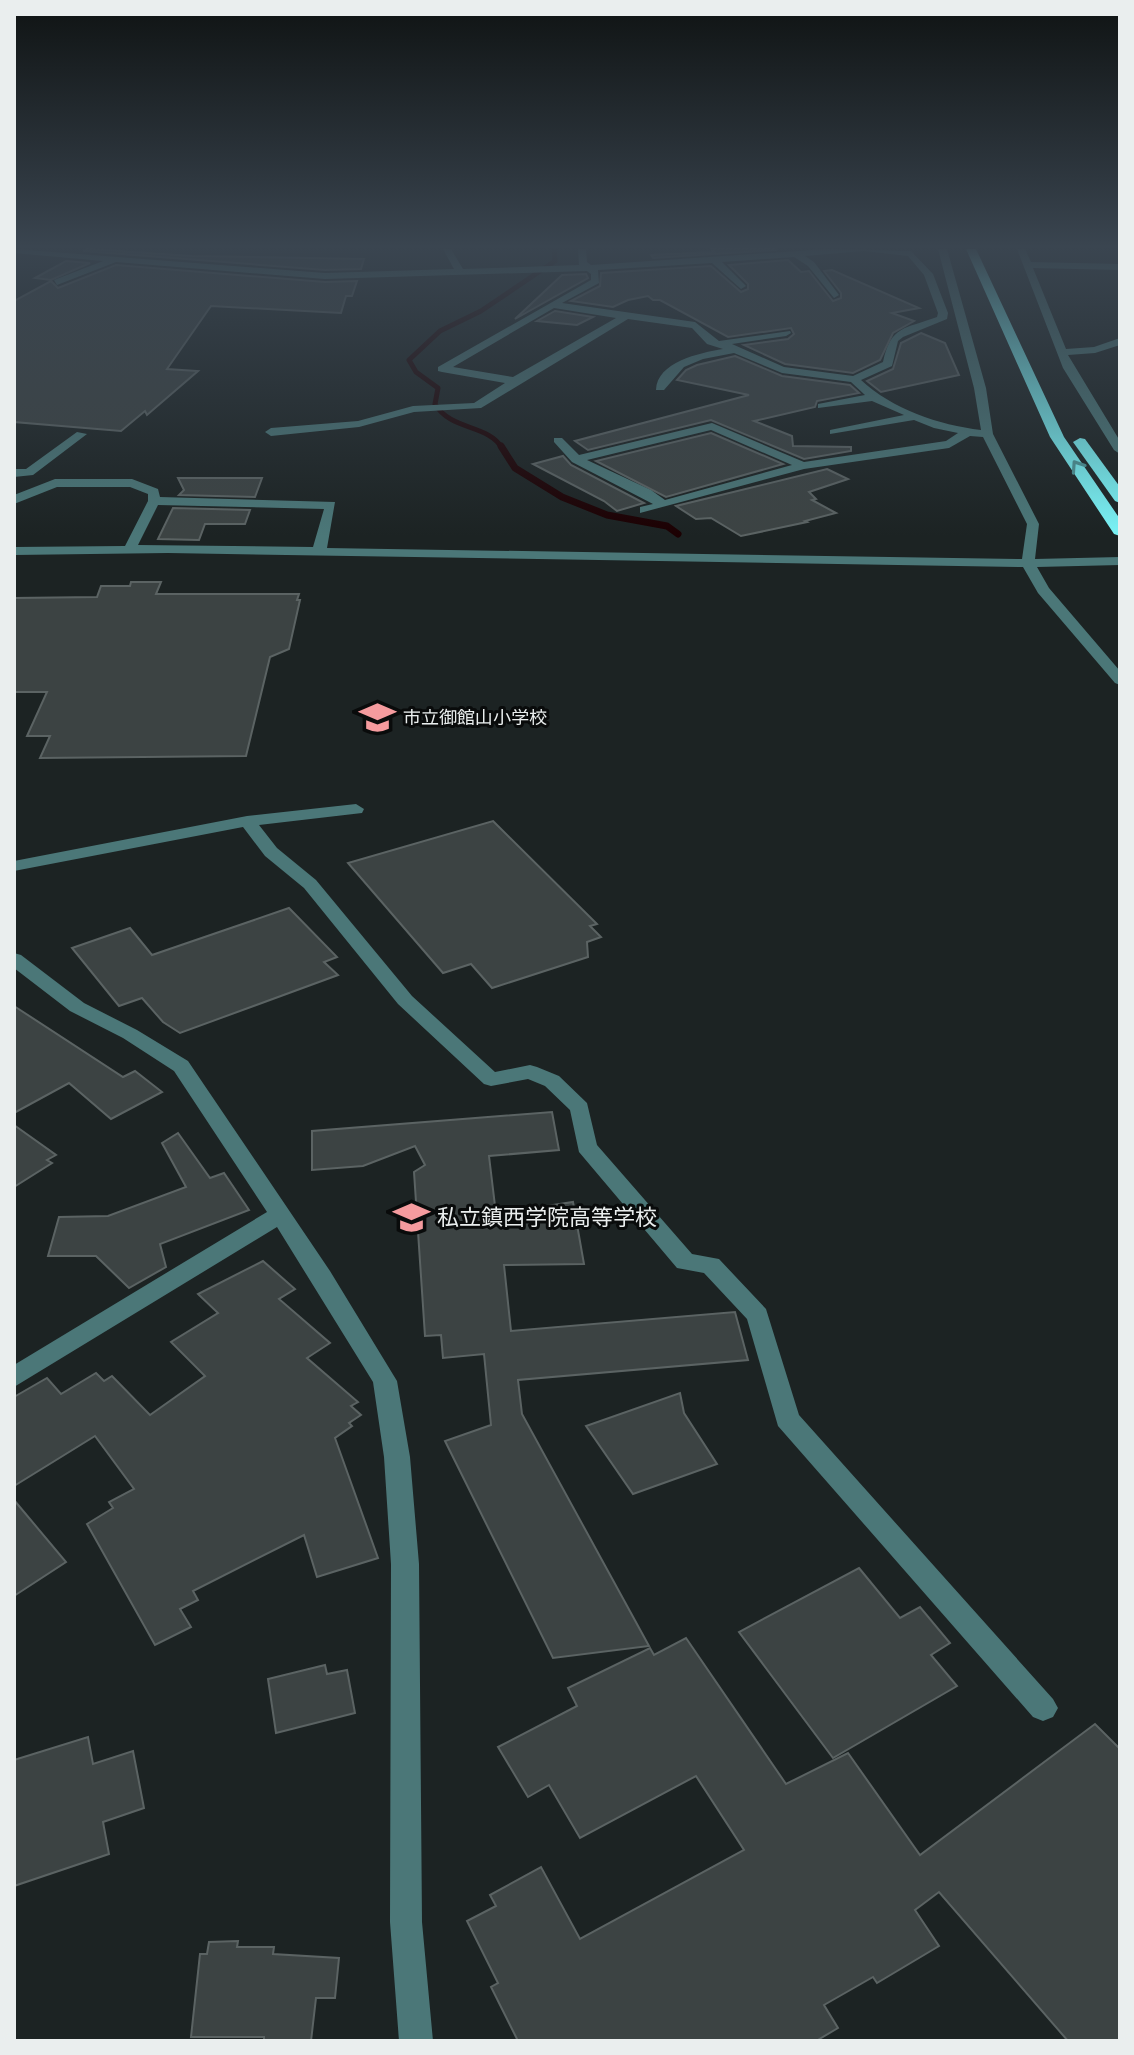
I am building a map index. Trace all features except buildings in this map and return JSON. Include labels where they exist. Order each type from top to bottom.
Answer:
[{"type":"highway","points":[[1015,345],[1057,437],[1120,531]]},
{"type":"highway","points":[[1031,345],[1057,402]]},
{"type":"highway","points":[[1070,426],[1120,498]]},
{"type":"street","points":[[484,345],[442,369],[515,381]]},
{"type":"street","points":[[271,432],[359,424],[394,412],[477,406],[577,345]]},
{"type":"street","points":[[720,345],[782,370],[854,379],[888,364],[892,345]]},
{"type":"street","points":[[728,345],[733,349]]},
{"type":"street","points":[[969,345],[980,388],[987,434],[1033,524],[1028,563],[1043,590],[1120,680]]},
{"type":"street","points":[[1059,345],[1068,368],[1120,450]]},
{"type":"street","points":[[1062,352],[1095,350],[1109,345]]},
{"type":"street","points":[[660,388],[665,376],[681,364],[733,349]]},
{"type":"street","points":[[854,379],[873,397],[938,426],[987,434]]},
{"type":"street","points":[[822,406],[873,397]]},
{"type":"street","points":[[834,432],[853,433],[915,416]]},
{"type":"street","points":[[576,459],[712,426],[803,466]]},
{"type":"street","points":[[645,510],[803,466],[949,444],[968,432]]},
{"type":"street","points":[[14,473],[29,472],[81,434]]},
{"type":"street","points":[[558,440],[576,459],[647,493],[663,505]]},
{"type":"street","points":[[761,448],[780,443]]},
{"type":"street","points":[[14,500],[55,483],[132,483],[154,492],[154,501],[129,550]]},
{"type":"street","points":[[154,501],[331,505],[319,551]]},
{"type":"street","points":[[14,551],[319,551],[1028,563],[1117,561]]},
{"type":"street","points":[[14,866],[247,821],[356,809]]},
{"type":"street","points":[[247,821],[271,852],[310,884],[405,1000],[491,1079],[530,1072],[552,1081],[580,1108],[587,1147],[685,1262],[711,1265],[758,1315],[787,1419],[1043,1708]]},
{"type":"street","points":[[14,959],[77,1007],[130,1034],[181,1066],[278,1216],[322,1277],[385,1381],[397,1457],[405,1564],[406,1922],[416,2041]]},
{"type":"street","points":[[14,1377],[278,1216]]},
{"type":"waterway","points":[[425,345],[409,360],[416,372],[438,388],[435,404],[450,419],[488,435],[502,448]]},
{"type":"waterway","points":[[501,446],[515,468],[562,497],[607,515],[667,526],[678,534]]},
{"type":"place","name":"市立御館山小学校","points":[[377,718]]},
{"type":"place","name":"私立鎮西学院高等学校","points":[[411,1217]]}]
